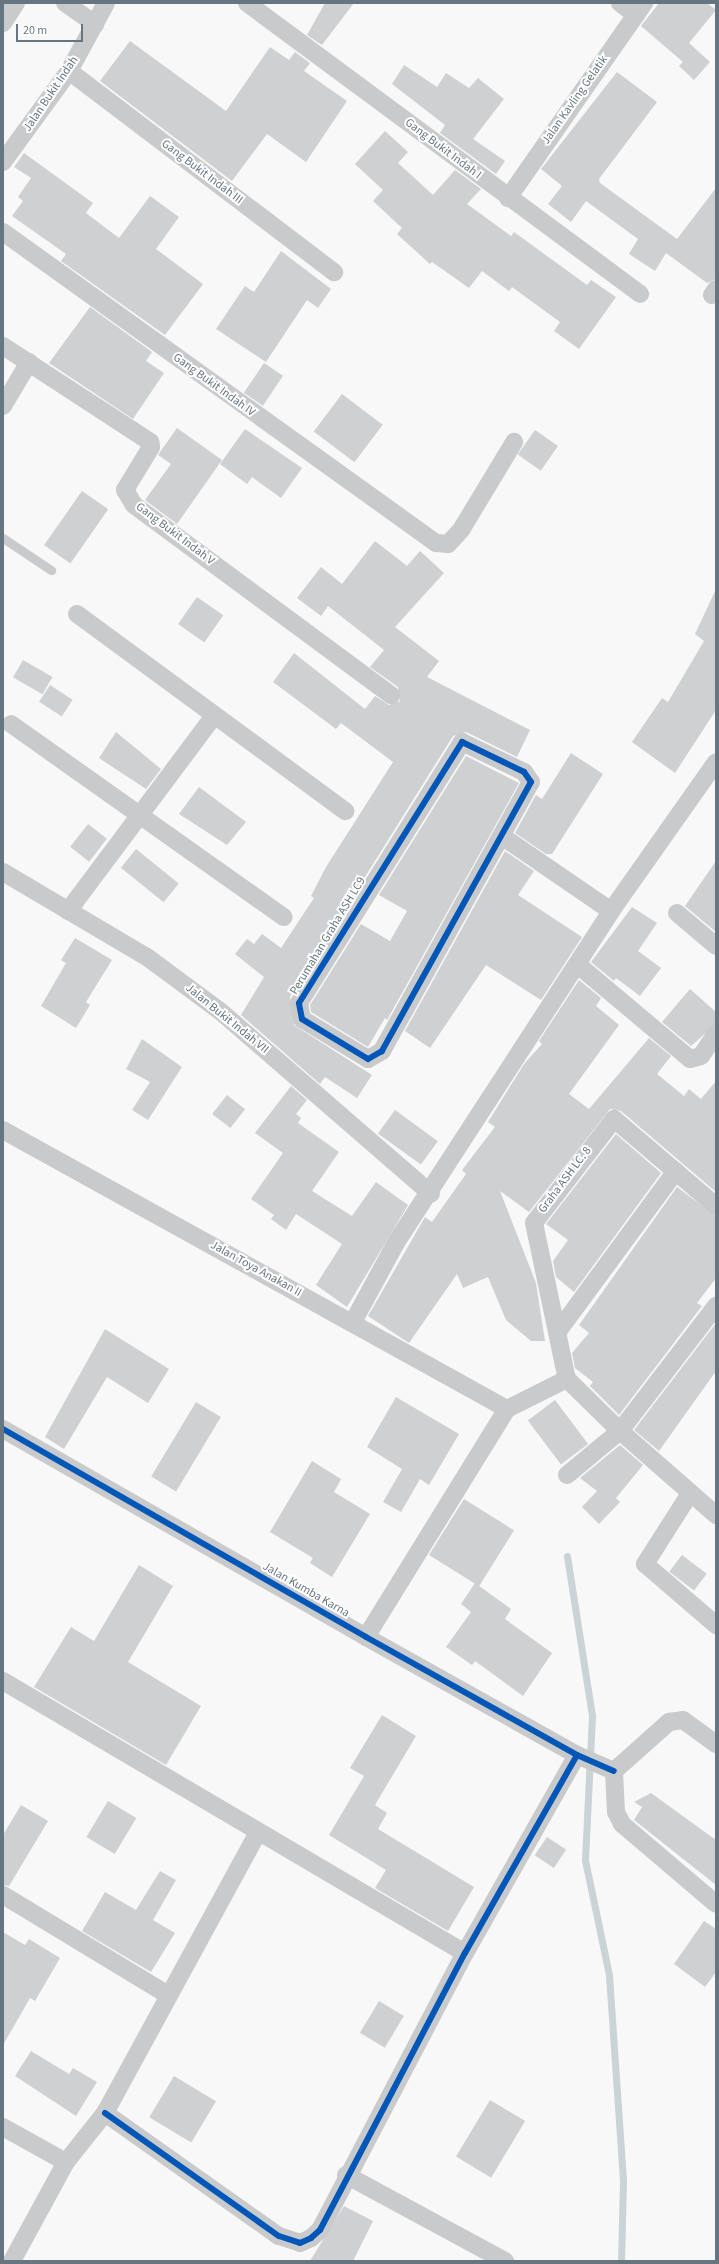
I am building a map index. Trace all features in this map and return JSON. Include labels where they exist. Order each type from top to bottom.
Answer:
[{"type":"street","points":[[3,23],[16,3]]},
{"type":"street","points":[[65,3],[95,24]]},
{"type":"street","name":"Jalan Bukit Indah","points":[[3,162],[69,71],[106,3]]},
{"type":"street","name":"Gang Bukit Indah I","points":[[248,3],[508,198],[640,294]]},
{"type":"street","points":[[620,3],[640,9]]},
{"type":"street","name":"Jalan Kavling Gelatik","points":[[508,198],[640,9]]},
{"type":"street","name":"Gang Bukit Indah III","points":[[69,71],[334,272]]},
{"type":"street","name":"Gang Bukit Indah IV","points":[[3,232],[426,538],[448,544],[461,530],[514,442]]},
{"type":"street","points":[[3,346],[28,362],[3,406]]},
{"type":"street","name":"Gang Bukit Indah V","points":[[28,362],[150,442],[151,447],[125,490],[134,505],[390,695]]},
{"type":"street","points":[[77,614],[345,811]]},
{"type":"street","points":[[68,911],[214,716]]},
{"type":"street","points":[[11,724],[284,917]]},
{"type":"street","name":"Perumahan Graha ASH LC9","points":[[462,742],[529,778],[531,782],[503,837],[382,1051],[368,1059],[302,1019],[300,1003],[462,742]]},
{"type":"street","points":[[353,1322],[397,1241],[431,1194],[611,911],[716,762]]},
{"type":"street","points":[[503,837],[611,911]]},
{"type":"street","name":"Jalan Bukit Indah VII","points":[[3,872],[147,957],[220,1011],[431,1194]]},
{"type":"street","points":[[677,913],[716,946]]},
{"type":"street","points":[[578,965],[690,1059],[700,1056],[716,1034]]},
{"type":"street","name":"Graha ASH LC. 8","points":[[568,1379],[559,1330],[534,1228],[537,1217],[614,1118],[716,1206]]},
{"type":"street","name":"Jalan Toya Anakan II","points":[[3,1130],[353,1322],[507,1409]]},
{"type":"street","points":[[559,1330],[676,1171]]},
{"type":"street","points":[[567,1475],[620,1431],[716,1306]]},
{"type":"street","points":[[366,1637],[507,1409],[568,1379],[620,1431],[689,1495],[716,1515]]},
{"type":"street","name":"Jalan Kumba Karna","points":[[3,1429],[366,1637],[578,1756],[607,1768]]},
{"type":"street","points":[[689,1495],[645,1564],[716,1625]]},
{"type":"street","points":[[3,1681],[465,1953]]},
{"type":"street","points":[[716,1744],[683,1720],[669,1722],[607,1768],[616,1812],[622,1824],[716,1904]]},
{"type":"street","points":[[105,2113],[290,2242],[300,2243],[320,2230],[346,2175],[465,1953],[578,1756]]},
{"type":"street","points":[[12,2261],[66,2162],[105,2113],[258,1832]]},
{"type":"street","points":[[3,1895],[168,1995]]},
{"type":"street","points":[[3,2127],[66,2162]]},
{"type":"street","points":[[346,2175],[505,2261]]},
{"type":"lane","points":[[3,538],[51,570]]},
{"type":"building","points":[[325,3],[354,3],[322,45],[307,35]]},
{"type":"building","points":[[659,3],[707,3],[716,10],[689,43],[710,62],[694,80],[679,66],[683,62],[641,26]]},
{"type":"building","points":[[130,41],[226,111],[270,47],[289,60],[295,52],[310,63],[304,71],[347,101],[306,162],[267,134],[232,181],[100,81]]},
{"type":"building","points":[[404,65],[437,87],[446,73],[469,88],[478,78],[504,99],[473,139],[505,161],[496,174],[440,133],[445,125],[392,84]]},
{"type":"building","points":[[617,72],[657,102],[599,179],[600,183],[677,239],[716,188],[716,279],[707,283],[666,253],[655,271],[629,254],[638,239],[586,201],[571,222],[548,204],[562,186],[541,169]]},
{"type":"building","points":[[385,131],[408,152],[398,163],[433,195],[455,170],[481,189],[467,204],[511,236],[514,232],[587,285],[591,280],[616,297],[579,349],[554,331],[560,322],[512,287],[509,291],[482,271],[469,288],[432,262],[430,264],[397,234],[402,228],[373,201],[383,190],[355,164]]},
{"type":"building","points":[[24,153],[93,203],[86,213],[119,238],[150,196],[179,217],[156,249],[203,284],[165,335],[61,261],[66,254],[12,216],[23,201],[18,197],[31,178],[14,167]]},
{"type":"building","points":[[281,251],[331,289],[318,308],[307,300],[266,362],[216,329],[245,286],[254,292]]},
{"type":"building","points":[[90,307],[152,352],[146,361],[164,373],[133,419],[49,363]]},
{"type":"building","points":[[264,363],[283,376],[263,406],[244,393]]},
{"type":"building","points":[[342,394],[383,425],[354,462],[314,432]]},
{"type":"building","points":[[177,428],[222,460],[177,524],[145,500],[171,464],[158,455]]},
{"type":"building","points":[[245,429],[302,468],[281,498],[252,477],[247,484],[220,464]]},
{"type":"building","points":[[535,430],[558,446],[541,471],[518,455]]},
{"type":"building","points":[[82,491],[108,509],[70,563],[44,545]]},
{"type":"building","points":[[375,541],[407,566],[420,551],[444,573],[395,627],[439,661],[427,677],[530,730],[517,757],[466,732],[453,736],[290,997],[294,1025],[372,1075],[357,1098],[325,1077],[320,1084],[241,1015],[264,977],[235,954],[247,939],[254,944],[262,934],[281,948],[314,898],[311,896],[326,867],[393,762],[341,723],[336,729],[273,682],[294,653],[365,709],[375,696],[389,705],[400,701],[398,687],[370,667],[384,650],[328,606],[321,616],[297,598],[321,567],[342,584]]},
{"type":"building","points":[[716,589],[716,710],[675,773],[632,742],[662,698],[668,702],[704,641],[695,634]]},
{"type":"building","points":[[197,597],[223,615],[204,642],[178,624]]},
{"type":"building","points":[[23,660],[52,677],[42,694],[13,677]]},
{"type":"building","points":[[50,685],[73,700],[62,716],[39,702]]},
{"type":"building","points":[[116,732],[161,769],[146,789],[99,758]]},
{"type":"building","points":[[571,753],[603,774],[552,854],[546,854],[515,833],[536,795],[542,799]]},
{"type":"building","points":[[466,756],[519,783],[387,1020],[385,1018],[368,1047],[311,1012],[310,1005],[361,924],[390,941],[407,911],[379,895]]},
{"type":"building","points":[[199,787],[246,822],[227,845],[179,814]]},
{"type":"building","points":[[88,824],[107,839],[89,862],[70,847]]},
{"type":"building","points":[[136,849],[179,884],[164,902],[121,868]]},
{"type":"building","points":[[505,851],[534,871],[518,895],[582,937],[541,1000],[486,965],[430,1048],[405,1031]]},
{"type":"building","points":[[716,861],[716,932],[685,906]]},
{"type":"building","points":[[632,907],[657,923],[638,951],[661,968],[640,996],[616,978],[614,981],[591,962]]},
{"type":"building","points":[[75,938],[112,960],[86,1002],[90,1005],[76,1028],[41,1006],[66,963],[61,960]]},
{"type":"building","points":[[579,980],[601,998],[596,1006],[619,1025],[569,1094],[589,1109],[649,1038],[671,1056],[657,1074],[684,1096],[689,1089],[701,1099],[716,1081],[716,1192],[621,1111],[610,1109],[529,1212],[500,1191],[536,1283],[545,1341],[531,1341],[506,1320],[488,1277],[463,1288],[457,1274],[409,1343],[368,1316],[425,1217],[432,1222],[466,1174],[462,1170],[495,1127],[488,1122],[524,1064],[542,1044],[539,1041]]},
{"type":"building","points":[[690,989],[716,1012],[716,1024],[691,1046],[662,1022]]},
{"type":"building","points":[[142,1039],[182,1067],[148,1120],[132,1110],[150,1082],[126,1069]]},
{"type":"building","points":[[291,1086],[307,1100],[296,1114],[301,1118],[298,1123],[339,1152],[312,1191],[352,1216],[376,1182],[408,1205],[347,1307],[316,1285],[342,1244],[296,1214],[286,1230],[271,1219],[274,1215],[251,1199],[283,1153],[255,1133]]},
{"type":"building","points":[[227,1095],[245,1109],[230,1128],[212,1114]]},
{"type":"building","points":[[395,1110],[438,1141],[421,1165],[378,1133]]},
{"type":"building","points":[[616,1134],[661,1173],[574,1292],[556,1277],[553,1261],[568,1240],[546,1224]]},
{"type":"building","points":[[677,1187],[716,1216],[716,1278],[697,1303],[702,1306],[619,1415],[590,1386],[593,1382],[575,1368],[572,1353],[589,1333],[579,1325]]},
{"type":"building","points":[[716,1323],[716,1371],[659,1451],[634,1430]]},
{"type":"building","points":[[105,1329],[169,1369],[148,1403],[107,1377],[64,1449],[45,1437]]},
{"type":"building","points":[[396,1397],[459,1434],[429,1485],[420,1479],[401,1512],[383,1502],[402,1469],[367,1447]]},
{"type":"building","points":[[555,1400],[588,1444],[561,1464],[528,1420]]},
{"type":"building","points":[[196,1402],[221,1417],[176,1492],[151,1477]]},
{"type":"building","points":[[620,1445],[643,1465],[616,1498],[620,1502],[599,1524],[582,1507],[597,1491],[580,1478]]},
{"type":"building","points":[[312,1461],[341,1479],[334,1492],[370,1514],[332,1577],[310,1563],[313,1558],[270,1532]]},
{"type":"building","points":[[464,1499],[514,1530],[479,1586],[429,1555]]},
{"type":"building","points":[[682,1555],[707,1574],[694,1590],[669,1572]]},
{"type":"building","points":[[139,1565],[173,1586],[128,1662],[201,1706],[166,1765],[34,1687],[71,1627],[94,1641]]},
{"type":"building","points":[[475,1583],[511,1609],[505,1619],[552,1653],[523,1696],[475,1661],[472,1665],[446,1647],[471,1612],[461,1604]]},
{"type":"building","points":[[382,1715],[416,1736],[375,1805],[387,1813],[378,1829],[474,1887],[448,1931],[375,1888],[386,1870],[329,1835],[364,1776],[350,1768]]},
{"type":"building","points":[[651,1793],[716,1840],[716,1885],[634,1820],[642,1807],[634,1802]]},
{"type":"building","points":[[108,1801],[136,1818],[115,1854],[86,1837]]},
{"type":"building","points":[[21,1805],[48,1821],[9,1886],[3,1885],[3,1835]]},
{"type":"building","points":[[547,1837],[566,1850],[554,1868],[535,1855]]},
{"type":"building","points":[[160,1871],[176,1880],[153,1920],[175,1933],[151,1972],[82,1931],[105,1892],[136,1910]]},
{"type":"building","points":[[704,1921],[716,1929],[716,1972],[705,1987],[674,1964]]},
{"type":"building","points":[[3,1932],[25,1945],[29,1939],[60,1958],[35,2001],[30,1998],[3,2045]]},
{"type":"building","points":[[379,2001],[404,2016],[385,2048],[360,2033]]},
{"type":"building","points":[[31,2051],[69,2074],[73,2068],[97,2082],[76,2116],[15,2076]]},
{"type":"building","points":[[174,2076],[216,2101],[191,2142],[149,2117]]},
{"type":"building","points":[[490,2100],[525,2121],[491,2178],[456,2157]]},
{"type":"building","points":[[344,2206],[373,2221],[353,2261],[310,2261]]},
{"type":"waterway","points":[[567,1556],[592,1716],[585,1860],[609,1975],[623,2181],[621,2261]]},
{"type":"cycle path","points":[[462,742],[524,772],[531,782],[382,1051],[368,1059],[302,1019],[299,1003],[462,742]]},
{"type":"cycle path","points":[[3,1429],[366,1637],[577,1755],[614,1771]]},
{"type":"cycle path","points":[[105,2113],[279,2236],[300,2243],[311,2238],[320,2230],[465,1953],[577,1755]]}]
